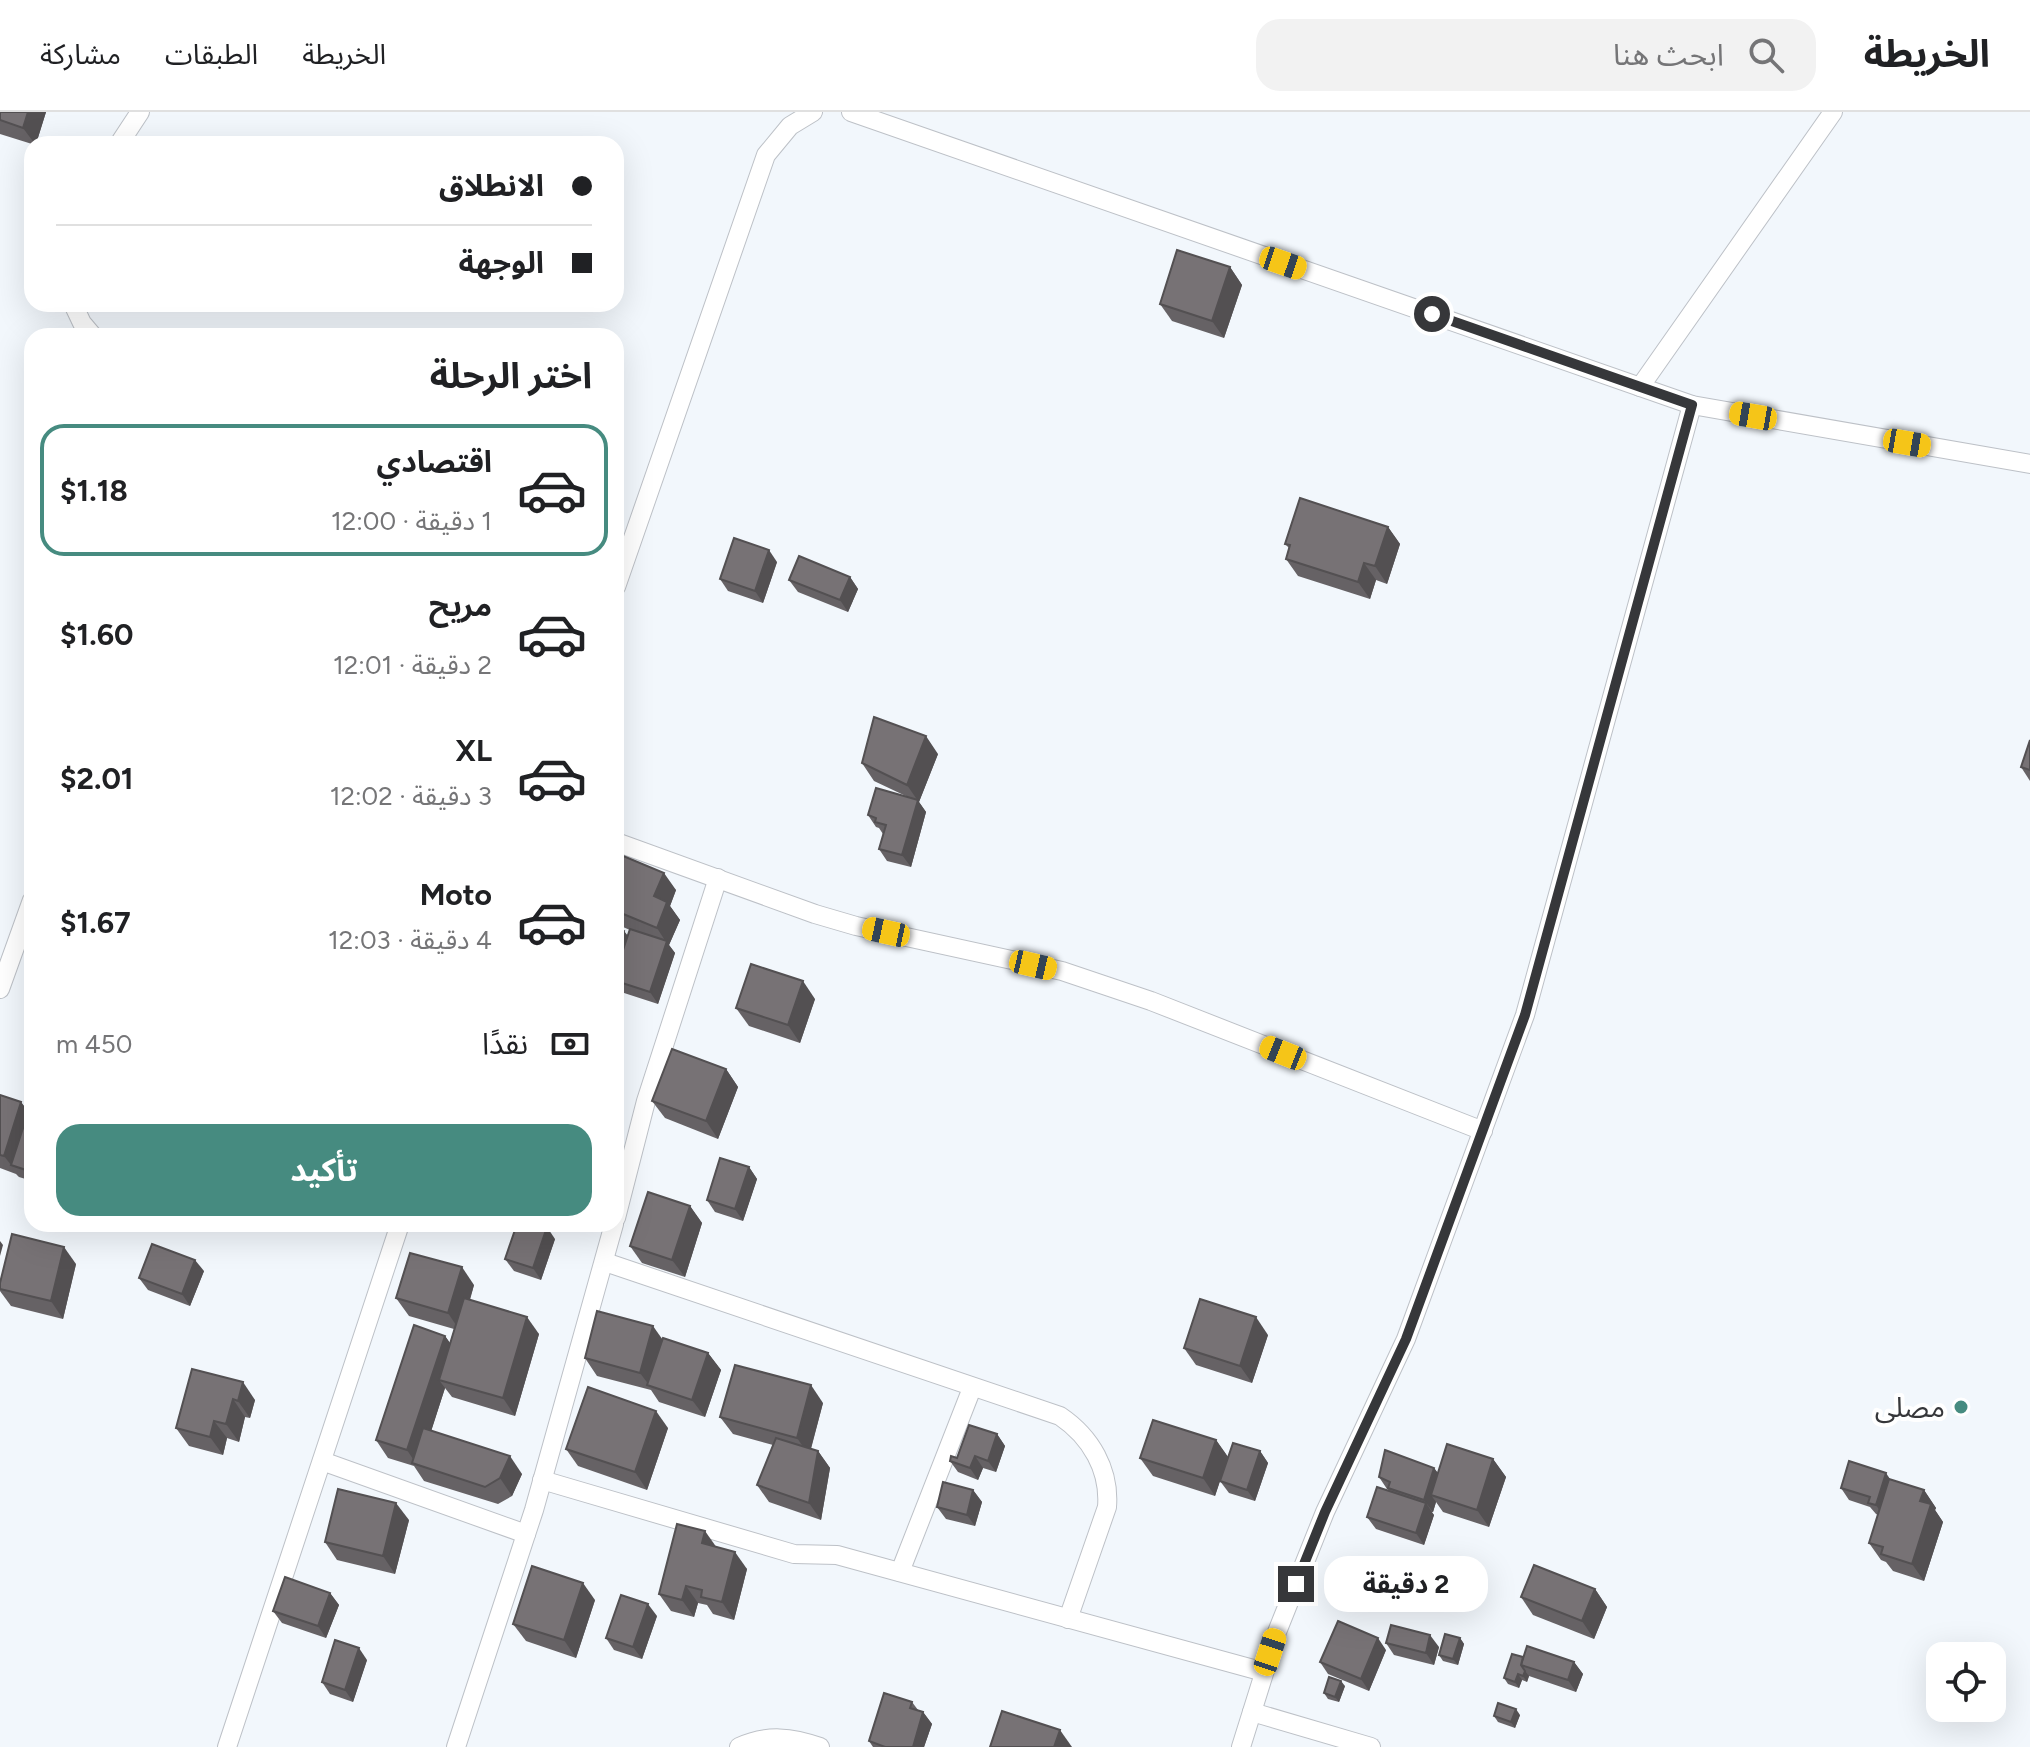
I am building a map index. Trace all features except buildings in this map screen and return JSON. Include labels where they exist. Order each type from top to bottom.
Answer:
[{"type":"street","points":[[124,136],[140,112]]},
{"type":"street","points":[[624,564],[766,155],[790,126],[813,112]]},
{"type":"street","points":[[851,112],[1692,405],[2030,464]]},
{"type":"street","points":[[1640,387],[1833,112]]},
{"type":"street","points":[[1241,1747],[1277,1632],[1325,1512],[1406,1339],[1525,1015],[1692,405]]},
{"type":"street","points":[[624,845],[856,926],[1077,976],[1151,1001],[1483,1131]]},
{"type":"street","points":[[624,1187],[646,1101],[718,878]]},
{"type":"street","points":[[0,989],[24,922]]},
{"type":"street","points":[[227,1747],[397,1232]]},
{"type":"street","points":[[456,1747],[526,1534],[612,1232]]},
{"type":"street","points":[[605,1262],[1060,1416],[1076,1427],[1096,1453],[1108,1490],[1107,1507],[1068,1619]]},
{"type":"street","points":[[900,1572],[972,1388]]},
{"type":"street","points":[[322,1461],[526,1534]]},
{"type":"street","points":[[542,1480],[794,1554],[837,1555],[1264,1672]]},
{"type":"street","points":[[1252,1712],[1371,1747]]},
{"type":"street","points":[[739,1747],[763,1739],[792,1737],[820,1747]]},
{"type":"place","name":"مصلى","points":[[1961,1407]]},
{"type":"route","points":[[1296,1584],[1325,1512],[1406,1339],[1525,1015],[1692,405],[1432,314]]}]
